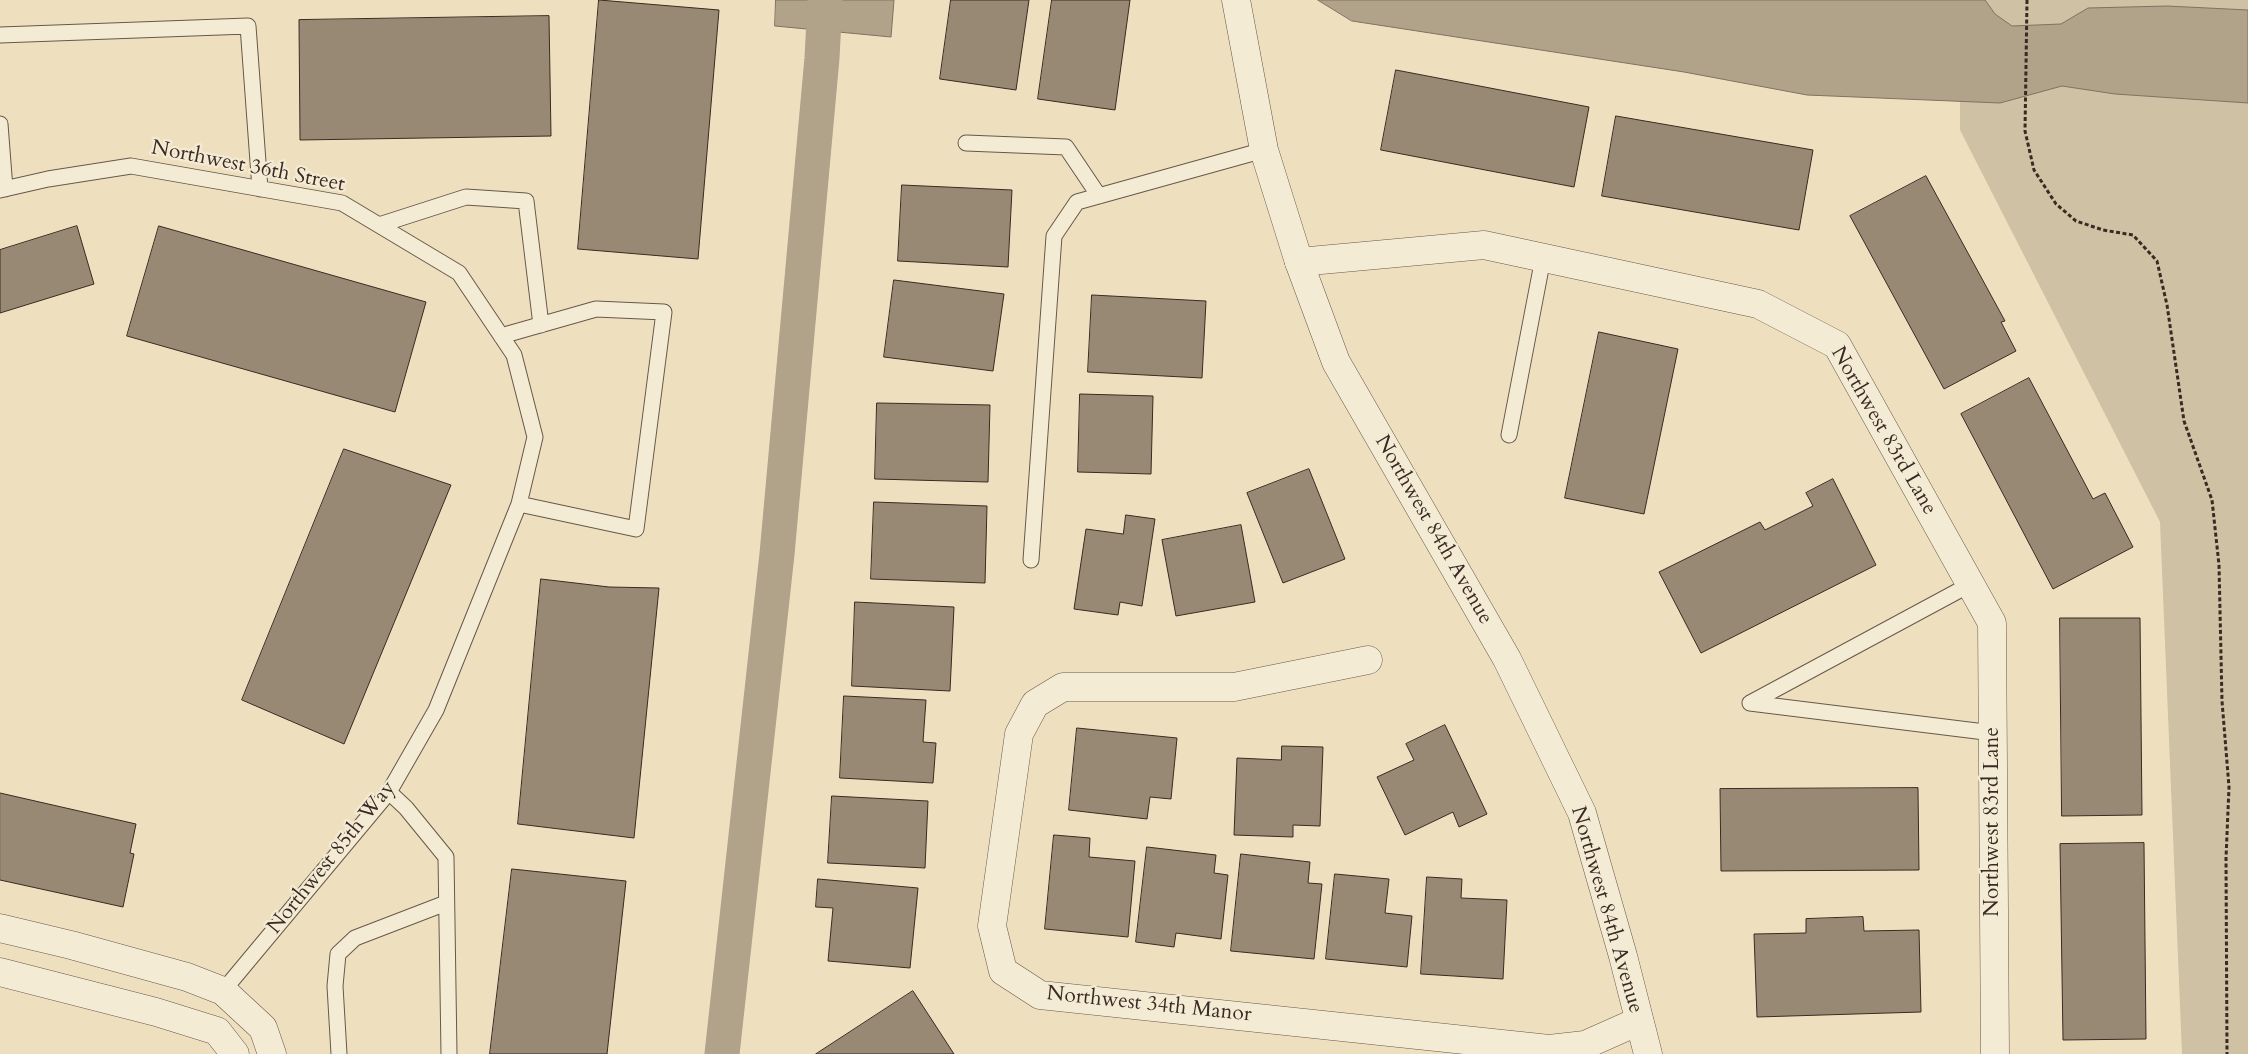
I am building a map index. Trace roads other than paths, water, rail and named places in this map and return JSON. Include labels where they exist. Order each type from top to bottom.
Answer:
[{"type":"street","name":"Northwest 84th Avenue","points":[[1236,0],[1264,150],[1299,262],[1336,362],[1507,658],[1582,814],[1620,946],[1648,1054]]},
{"type":"street","name":"Northwest 83rd Lane","points":[[1299,262],[1484,245],[1758,304],[1837,345],[1992,623],[1995,1054]]},
{"type":"street","name":"Northwest 34th Manor","points":[[1368,660],[1234,687],[1063,687],[1036,704],[1019,734],[992,926],[1003,971],[1040,995],[1549,1049],[1585,1045],[1639,1021]]},
{"type":"street","points":[[0,928],[72,945],[188,977],[223,991],[263,1028],[272,1054]]},
{"type":"street","points":[[0,972],[156,1012],[217,1031],[235,1054]]},
{"type":"street","points":[[156,1012],[223,991]]},
{"type":"lane","points":[[0,35],[248,26],[260,189]]},
{"type":"lane","points":[[0,124],[3,189]]},
{"type":"lane","points":[[966,143],[1066,147],[1099,196]]},
{"type":"lane","points":[[1031,560],[1054,236],[1077,202],[1264,150]]},
{"type":"lane","name":"Northwest 36th Street","points":[[3,189],[48,178],[131,166],[342,203],[460,273],[514,355],[536,437],[519,504]]},
{"type":"lane","points":[[379,225],[466,197],[526,201],[540,325]]},
{"type":"lane","points":[[1509,434],[1543,258]]},
{"type":"lane","points":[[501,336],[596,309],[664,312],[636,529],[519,504]]},
{"type":"lane","name":"Northwest 85th Way","points":[[223,991],[389,792],[436,710],[519,504]]},
{"type":"lane","points":[[1971,584],[1750,704],[1993,733]]},
{"type":"lane","points":[[389,792],[406,808],[446,857],[449,1054]]},
{"type":"lane","points":[[339,1054],[335,986],[338,954],[355,938],[446,903]]},
{"type":"waterway","points":[[722,1054],[777,554],[822,58],[825,0]]}]
